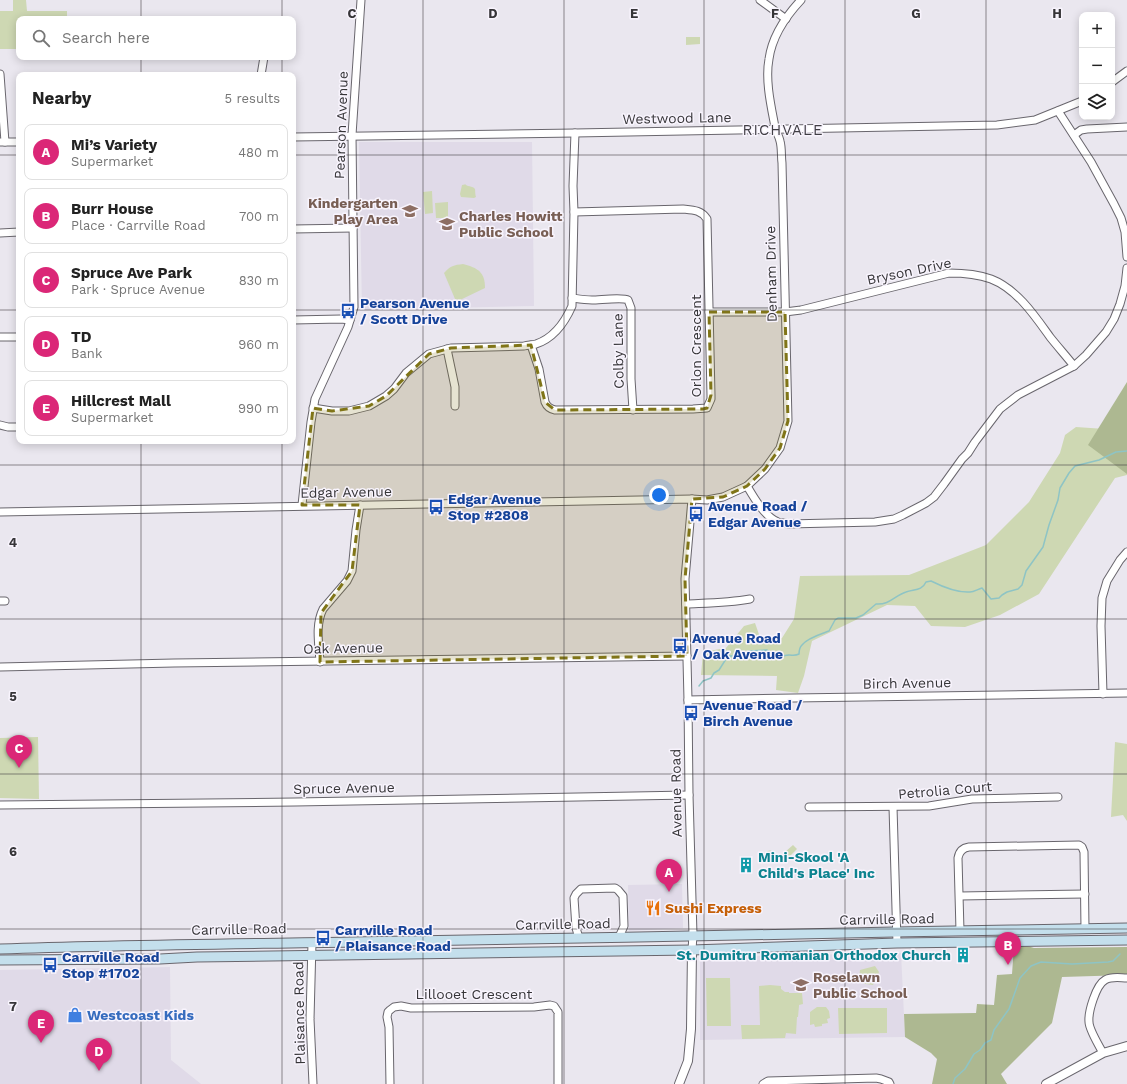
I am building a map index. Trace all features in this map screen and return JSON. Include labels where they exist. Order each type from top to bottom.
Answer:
[{"type":"main road","name":"Carrville Road","points":[[0,949],[120,945],[312,943],[693,935],[798,935],[1127,928]]},
{"type":"main road","points":[[991,931],[991,942]]},
{"type":"main road","points":[[798,935],[799,947]]},
{"type":"main road","points":[[514,939],[515,952]]},
{"type":"main road","name":"Carrville Road","points":[[0,960],[160,959],[692,950],[897,943],[1127,940]]},
{"type":"street","name":"Pearson Avenue","points":[[302,506],[315,399],[348,326],[354,306],[352,135],[361,0]]},
{"type":"street","points":[[760,0],[786,19]]},
{"type":"street","name":"Denham Drive","points":[[692,499],[707,500],[723,497],[747,486],[765,469],[780,448],[788,421],[782,163],[780,141],[775,129],[769,86],[769,60],[776,39],[786,19],[801,0]]},
{"type":"street","points":[[262,72],[264,60]]},
{"type":"street","points":[[1115,80],[1127,71]]},
{"type":"street","points":[[0,74],[3,142],[16,142]]},
{"type":"street","name":"Westwood Lane","points":[[296,137],[997,125],[1035,120],[1079,102]]},
{"type":"street","points":[[1058,111],[1106,188],[1121,218],[1125,232],[1127,256]]},
{"type":"street","points":[[1074,135],[1083,129],[1095,127],[1127,127]]},
{"type":"street","points":[[313,408],[332,411],[348,411],[369,406],[386,396],[406,373],[429,354],[447,349],[531,345],[549,338],[558,329],[567,317],[572,306],[575,133]]},
{"type":"street","name":"Orlon Crescent","points":[[531,345],[539,369],[546,406],[551,409],[693,410],[708,408],[711,399],[707,219],[700,212],[683,209],[574,212]]},
{"type":"street","points":[[296,229],[353,228]]},
{"type":"street","points":[[0,233],[16,232]]},
{"type":"street","points":[[747,486],[760,505],[771,517],[778,522],[788,524],[875,522],[903,515],[926,503],[934,497],[1000,409],[1009,401],[1035,385],[1074,366],[1096,345],[1114,319],[1125,286],[1127,268]]},
{"type":"street","name":"Bryson Drive","points":[[709,312],[785,312],[801,310],[949,273],[978,275],[992,279],[1020,298],[1074,366]]},
{"type":"street","name":"Colby Lane","points":[[572,298],[592,300],[628,300],[631,314],[633,410]]},
{"type":"street","points":[[296,320],[350,320]]},
{"type":"street","points":[[0,337],[16,337]]},
{"type":"street","points":[[447,349],[455,387],[455,406]]},
{"type":"street","points":[[0,425],[16,427]]},
{"type":"street","name":"Edgar Avenue","points":[[0,512],[692,499]]},
{"type":"street","name":"Avenue Road","points":[[679,1084],[688,1061],[691,1029],[693,935],[685,579],[692,499]]},
{"type":"street","points":[[320,662],[318,625],[321,613],[347,581],[352,571],[360,505]]},
{"type":"street","points":[[1103,694],[1101,626],[1102,598],[1107,581],[1120,560],[1127,552]]},
{"type":"street","points":[[686,604],[713,604],[750,599]]},
{"type":"street","name":"Oak Avenue","points":[[0,668],[174,663],[687,656]]},
{"type":"street","name":"Birch Avenue","points":[[688,700],[1127,693]]},
{"type":"street","name":"Spruce Avenue","points":[[0,805],[303,802],[689,795]]},
{"type":"street","name":"Petrolia Court","points":[[809,807],[934,806],[972,799],[1058,797]]},
{"type":"street","points":[[893,807],[897,943]]},
{"type":"street","points":[[960,931],[959,855],[964,847],[1079,845],[1082,847],[1084,852],[1085,929]]},
{"type":"street","points":[[579,938],[576,928],[574,898],[576,894],[581,889],[610,888],[615,888],[623,896],[624,926],[619,937]]},
{"type":"street","points":[[960,896],[1085,894]]},
{"type":"street","name":"Plaisance Road","points":[[312,943],[310,1019],[313,1084]]},
{"type":"street","points":[[1103,1053],[1089,1023],[1097,990],[1105,980],[1110,978],[1127,978]]},
{"type":"street","name":"Lillooet Crescent","points":[[390,1084],[389,1027],[387,1017],[390,1010],[394,1007],[534,1007],[550,1005],[554,1006],[559,1014],[558,1084]]},
{"type":"street","points":[[1046,1084],[1103,1053],[1127,1046]]},
{"type":"street","points":[[763,1084],[768,1081],[876,1078],[889,1082],[890,1084]]},
{"type":"highlighted area","points":[[709,312],[785,312],[788,421],[780,448],[765,469],[747,486],[723,497],[692,499],[685,579],[687,656],[320,662],[321,613],[352,571],[360,505],[302,505],[313,408],[332,411],[369,406],[386,396],[429,354],[451,348],[531,345],[545,402],[555,410],[703,409],[707,408],[711,395]]},
{"type":"shaded area","name":"Charles Howitt Public School","points":[[359,142],[532,142],[534,306],[362,310]]},
{"type":"shaded area","points":[[682,884],[683,928],[629,931],[628,885]]},
{"type":"shaded area","name":"Roselawn Public School","points":[[901,953],[905,1037],[700,1040],[700,957]]},
{"type":"shaded area","points":[[170,967],[171,1060],[201,1084],[0,1084],[0,970]]},
{"type":"green space","points":[[13,0],[26,0],[27,11],[67,11],[67,16],[16,16],[16,49],[0,49],[0,11],[13,11]]},
{"type":"green space","points":[[686,37],[700,37],[700,44],[686,45]]},
{"type":"green space","points":[[465,184],[473,187],[475,189],[476,197],[461,197],[460,194],[462,185]]},
{"type":"green space","points":[[432,191],[433,213],[425,214],[423,192]]},
{"type":"green space","points":[[448,202],[448,218],[436,218],[435,203]]},
{"type":"green space","points":[[463,264],[477,269],[482,274],[485,288],[460,300],[455,299],[444,273],[452,266]]},
{"type":"green space","points":[[1127,382],[1127,474],[1088,445]]},
{"type":"green space","points":[[1127,426],[1127,475],[1115,478],[1039,594],[1000,615],[965,627],[931,626],[915,606],[887,605],[812,641],[804,676],[798,693],[776,690],[777,676],[701,675],[703,652],[726,648],[744,626],[755,623],[762,643],[782,638],[794,619],[800,576],[909,575],[986,545],[1029,502],[1060,453],[1065,435],[1076,427],[1105,429]]},
{"type":"green space","points":[[38,737],[39,799],[0,798],[0,738]]},
{"type":"green space","points":[[1115,742],[1127,744],[1127,821],[1123,815],[1111,817]]},
{"type":"green space","points":[[793,845],[797,849],[789,857],[785,852]]},
{"type":"green space","points":[[770,850],[774,852],[776,856],[774,860],[770,862],[766,860],[764,856],[766,852]]},
{"type":"green space","points":[[1024,945],[1034,948],[1127,947],[1127,975],[1062,977],[1052,1023],[1001,1074],[1007,1084],[932,1084],[937,1059],[931,1053],[905,1037],[904,1014],[976,1013],[977,1004],[994,1005],[997,975],[1012,974],[1014,946]]},
{"type":"green space","points":[[875,966],[879,972],[873,985],[860,982],[860,970]]},
{"type":"green space","points":[[706,978],[730,978],[731,1026],[707,1026]]},
{"type":"green space","points":[[759,986],[781,986],[781,989],[789,993],[802,993],[803,1004],[799,1005],[796,1034],[786,1033],[785,1038],[742,1039],[741,1025],[760,1025]]},
{"type":"green space","points":[[817,1007],[826,1007],[829,1011],[830,1018],[827,1019],[828,1023],[815,1027],[814,1024],[810,1025],[810,1012]]},
{"type":"green space","points":[[838,1008],[887,1008],[887,1033],[839,1034]]},
{"type":"waterway","points":[[699,686],[703,681],[711,678],[729,656],[742,656],[749,651],[767,650],[770,652],[768,654],[770,658],[775,658],[777,656],[798,655],[799,650],[807,640],[829,631],[835,620],[838,618],[856,618],[863,615],[876,604],[888,602],[902,594],[920,588],[926,582],[931,581],[960,592],[972,592],[982,588],[991,599],[999,598],[1007,592],[1018,589],[1022,585],[1026,571],[1043,547],[1058,500],[1060,488],[1069,473],[1075,466],[1099,460],[1116,452],[1127,451]]},
{"type":"waterway","points":[[953,1084],[955,1078],[965,1069],[974,1054],[980,1050],[985,1043],[991,1040],[994,1030],[1009,1009],[1020,978],[1031,966],[1041,962],[1072,964],[1108,962],[1113,961],[1120,954]]},
{"type":"place","name":"Kindergarten Play Area","points":[[410,211]]},
{"type":"place","name":"Charles Howitt Public School","points":[[447,224]]},
{"type":"place","name":"Pearson Avenue / Scott Drive","points":[[348,311]]},
{"type":"place","name":"Edgar Avenue Stop #2808","points":[[436,507]]},
{"type":"place","name":"Avenue Road / Edgar Avenue","points":[[696,514]]},
{"type":"place","name":"Avenue Road / Oak Avenue","points":[[680,646]]},
{"type":"place","name":"Avenue Road / Birch Avenue","points":[[691,713]]},
{"type":"place","name":"Spruce Ave Park","points":[[19,768]]},
{"type":"place","name":"Mini-Skool 'A Child's Place' Inc","points":[[746,865]]},
{"type":"place","name":"Mi’s Variety","points":[[669,892]]},
{"type":"place","name":"Sushi Express","points":[[653,908]]},
{"type":"place","name":"Carrville Road / Plaisance Road","points":[[323,938]]},
{"type":"place","name":"St. Dumitru Romanian Orthodox Church","points":[[963,955]]},
{"type":"place","name":"Carrville Road Stop #1702","points":[[50,965]]},
{"type":"place","name":"Burr House","points":[[1008,965]]},
{"type":"place","name":"Roselawn Public School","points":[[801,985]]},
{"type":"place","name":"Westcoast Kids","points":[[75,1015]]},
{"type":"place","name":"Hillcrest Mall","points":[[41,1043]]},
{"type":"place","name":"TD","points":[[99,1071]]},
{"type":"district","name":"RICHVALE","points":[[783,130]]}]
